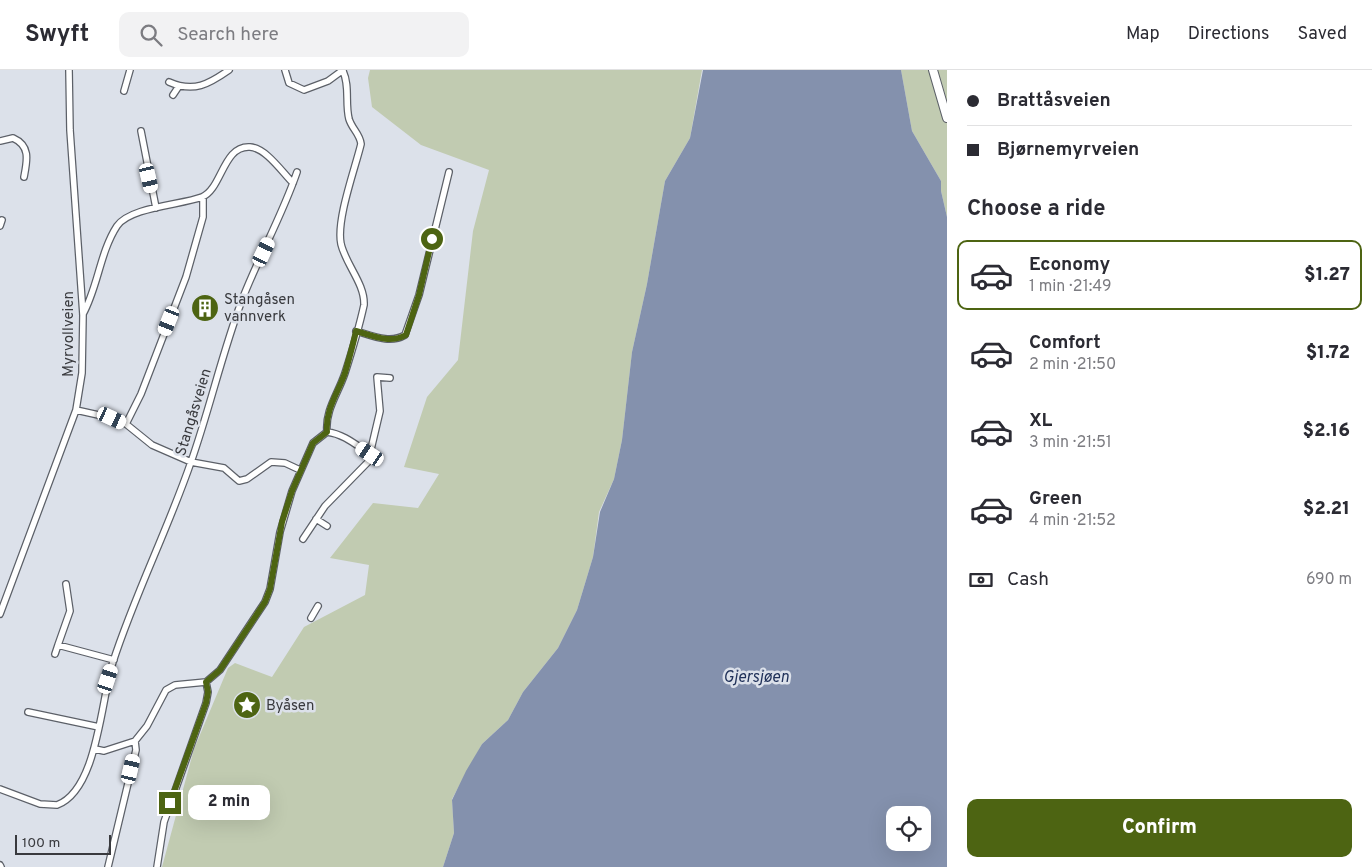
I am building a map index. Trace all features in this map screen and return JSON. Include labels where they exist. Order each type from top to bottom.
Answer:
[{"type":"main road","points":[[933,70],[947,118]]},
{"type":"street","name":"Myrvollveien","points":[[0,614],[76,410],[82,373],[83,314],[70,130],[69,70]]},
{"type":"street","points":[[124,91],[130,70]]},
{"type":"street","points":[[170,82],[179,86],[203,87],[229,70]]},
{"type":"street","points":[[285,70],[289,83],[304,90],[314,87],[343,71],[346,78],[346,103],[349,118],[360,138],[340,232],[345,256],[364,296],[364,305],[344,374],[329,410],[326,422],[327,432]]},
{"type":"street","points":[[126,82],[134,85]]},
{"type":"street","points":[[173,96],[179,86]]},
{"type":"street","points":[[141,131],[156,208]]},
{"type":"street","points":[[0,141],[13,138],[27,150],[24,176]]},
{"type":"street","points":[[83,314],[90,302],[112,236],[118,224],[124,219],[156,208],[203,196],[214,186],[232,155],[244,147],[254,148],[270,158],[293,183]]},
{"type":"street","name":"Stangåsveien","points":[[0,789],[44,805],[61,804],[74,790],[95,749],[104,695],[114,660],[191,462],[242,300],[282,212],[297,172]]},
{"type":"street","points":[[356,331],[389,340],[398,339],[406,335],[419,295],[449,172]]},
{"type":"street","points":[[126,424],[140,394],[186,277],[202,217],[203,196]]},
{"type":"street","points":[[0,226],[2,220]]},
{"type":"street","points":[[303,539],[325,506],[368,462],[380,410],[377,377],[390,378]]},
{"type":"street","points":[[76,410],[112,418],[126,424],[152,445],[191,462],[224,468],[239,480],[247,479],[271,462],[285,463],[300,470]]},
{"type":"street","points":[[327,432],[341,435],[370,454]]},
{"type":"street","points":[[95,749],[104,751],[135,740],[147,726],[166,690],[175,685],[206,682],[220,670],[265,602],[270,589],[285,511],[300,470],[313,443],[327,432]]},
{"type":"street","points":[[316,519],[327,526]]},
{"type":"street","points":[[55,654],[70,611],[66,584]]},
{"type":"street","points":[[311,618],[318,606]]},
{"type":"street","points":[[58,644],[114,660]]},
{"type":"street","points":[[157,867],[164,822],[206,703],[208,692],[206,682]]},
{"type":"street","points":[[28,712],[99,728]]},
{"type":"street","points":[[108,867],[136,750],[135,740]]},
{"type":"green space","points":[[370,70],[702,70],[690,138],[665,181],[647,284],[632,352],[622,440],[614,479],[599,512],[593,557],[577,610],[558,648],[523,692],[508,720],[482,744],[452,799],[454,833],[443,867],[162,867],[194,749],[228,668],[235,663],[272,677],[304,627],[365,595],[369,565],[330,558],[373,503],[418,508],[439,474],[404,467],[427,397],[458,360],[473,231],[489,170],[421,145],[372,107],[368,78]]},
{"type":"green space","points":[[901,70],[947,70],[947,217],[941,191],[941,181],[912,131]]},
{"type":"water","name":"Gjersjøen","points":[[703,70],[901,70],[912,131],[941,181],[941,191],[947,217],[947,867],[443,867],[454,833],[452,800],[466,771],[482,744],[508,720],[523,692],[558,648],[577,610],[593,557],[600,512],[614,479],[622,440],[632,352],[647,284],[665,181],[690,138]]},
{"type":"place","name":"Stangåsen vannverk","points":[[205,308]]},
{"type":"place","name":"Byåsen","points":[[247,705]]},
{"type":"route","points":[[170,803],[206,703],[208,692],[206,682],[220,670],[261,610],[268,594],[272,582],[276,550],[285,511],[300,470],[313,443],[327,432],[326,422],[329,410],[344,374],[356,331],[389,340],[398,339],[406,335],[410,328],[419,295],[432,239]]}]
